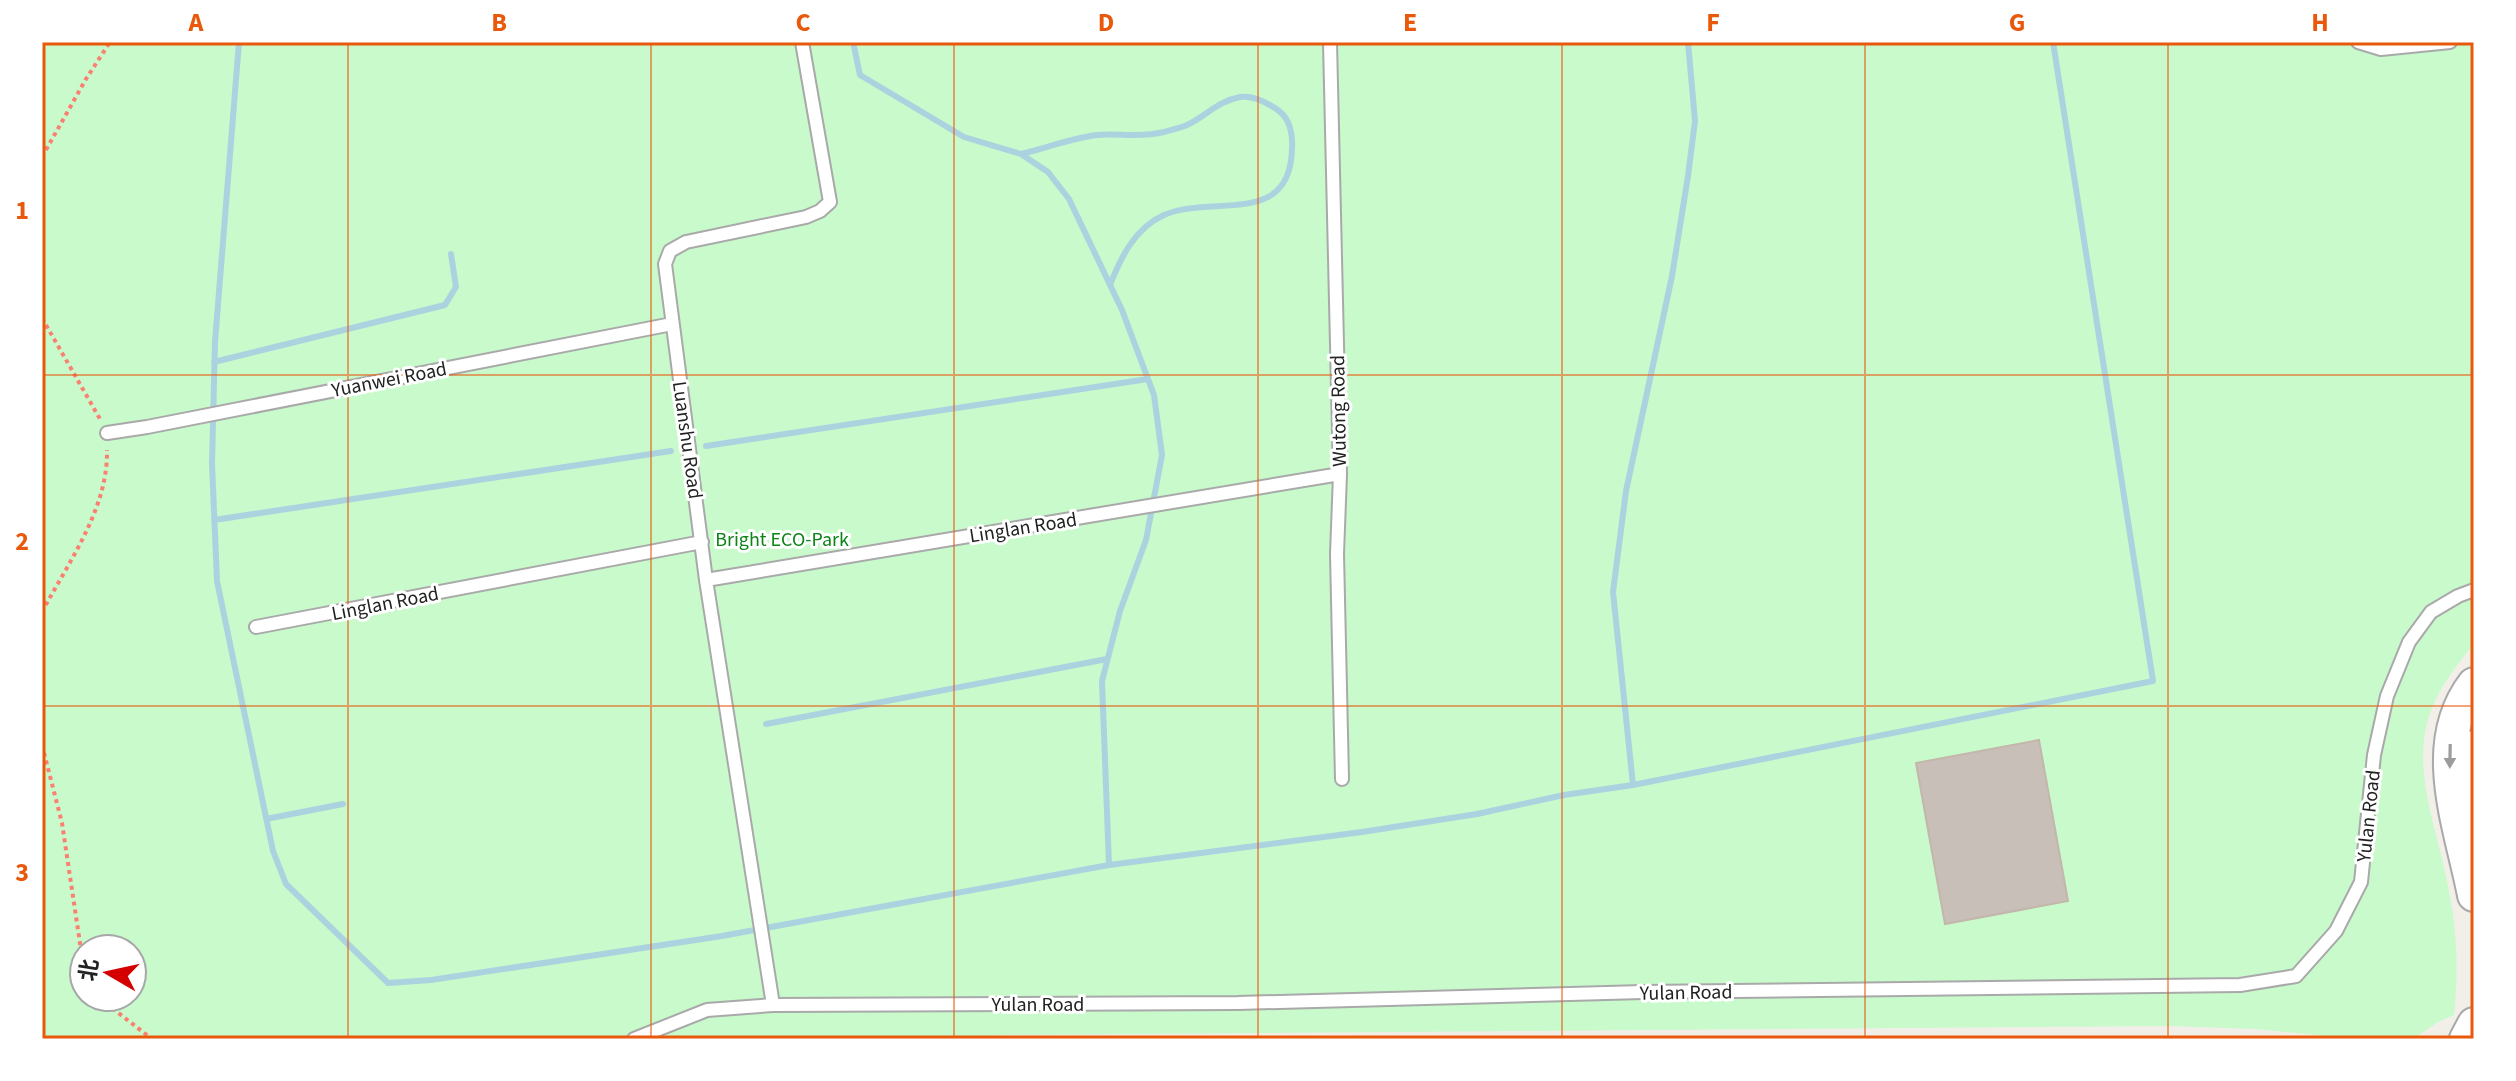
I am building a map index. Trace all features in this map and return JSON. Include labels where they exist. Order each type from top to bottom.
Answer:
[{"type":"street","points":[[2474,684],[2464,696],[2454,720],[2449,770],[2474,895]]},
{"type":"street","points":[[2474,747],[2474,793]]},
{"type":"street","points":[[2466,1039],[2474,1024]]},
{"type":"lane","name":"Luanshu Road","points":[[773,1005],[706,580],[665,264],[670,251],[686,242],[806,217],[830,202],[802,42]]},
{"type":"lane","name":"Wutong Road","points":[[1330,42],[1340,474],[1337,554],[1342,779]]},
{"type":"lane","points":[[2358,42],[2381,49],[2450,42]]},
{"type":"lane","name":"Yuanwei Road","points":[[107,433],[672,324]]},
{"type":"lane","name":"Linglan Road","points":[[706,580],[1340,474]]},
{"type":"lane","name":"Linglan Road","points":[[256,627],[702,542]]},
{"type":"lane","name":"Yulan Road","points":[[634,1039],[707,1010],[773,1005],[1238,1003],[1643,992],[2240,985],[2296,976],[2336,931],[2361,882],[2374,755],[2387,696],[2409,642],[2431,612],[2474,590]]},
{"type":"path","points":[[42,157],[110,42]]},
{"type":"path","points":[[42,318],[89,395],[107,433],[107,472],[98,508],[42,612]]},
{"type":"path","points":[[42,745],[62,823],[78,933]]},
{"type":"path","points":[[118,1013],[152,1039]]},
{"type":"green space","name":"Bright ECO-Park","points":[[42,42],[2474,42],[2474,644],[2435,701],[2427,723],[2423,762],[2428,802],[2453,915],[2457,964],[2454,1015],[2413,1039],[2358,1039],[2255,1029],[2170,1026],[849,1039],[42,1039]]},
{"type":"building","points":[[2039,740],[2068,901],[1945,924],[1916,763]]},
{"type":"waterway","points":[[239,42],[215,342],[212,464],[217,581],[273,851],[286,884],[388,983],[431,980],[722,936],[1109,865],[1362,832],[1633,785],[1613,592],[1626,491],[1672,276],[1688,176],[1695,121],[1688,42]]},
{"type":"waterway","points":[[853,42],[860,75],[964,137],[1021,154],[1048,172],[1069,199],[1122,310],[1154,395],[1162,455],[1146,540],[1120,611],[1102,681],[1109,865]]},
{"type":"waterway","points":[[1633,785],[2153,681],[2053,42]]},
{"type":"waterway","points":[[1021,154],[1087,136],[1164,132],[1187,125],[1219,105],[1240,97],[1265,103],[1286,118],[1292,149],[1288,174],[1278,190],[1264,199],[1246,204],[1183,209],[1164,215],[1145,227],[1130,244],[1110,285]]},
{"type":"waterway","points":[[214,362],[445,305],[456,287],[451,254]]},
{"type":"waterway","points":[[706,446],[1148,379]]},
{"type":"waterway","points":[[214,520],[671,451]]},
{"type":"waterway","points":[[766,724],[1107,659]]},
{"type":"waterway","points":[[266,819],[343,804]]}]
